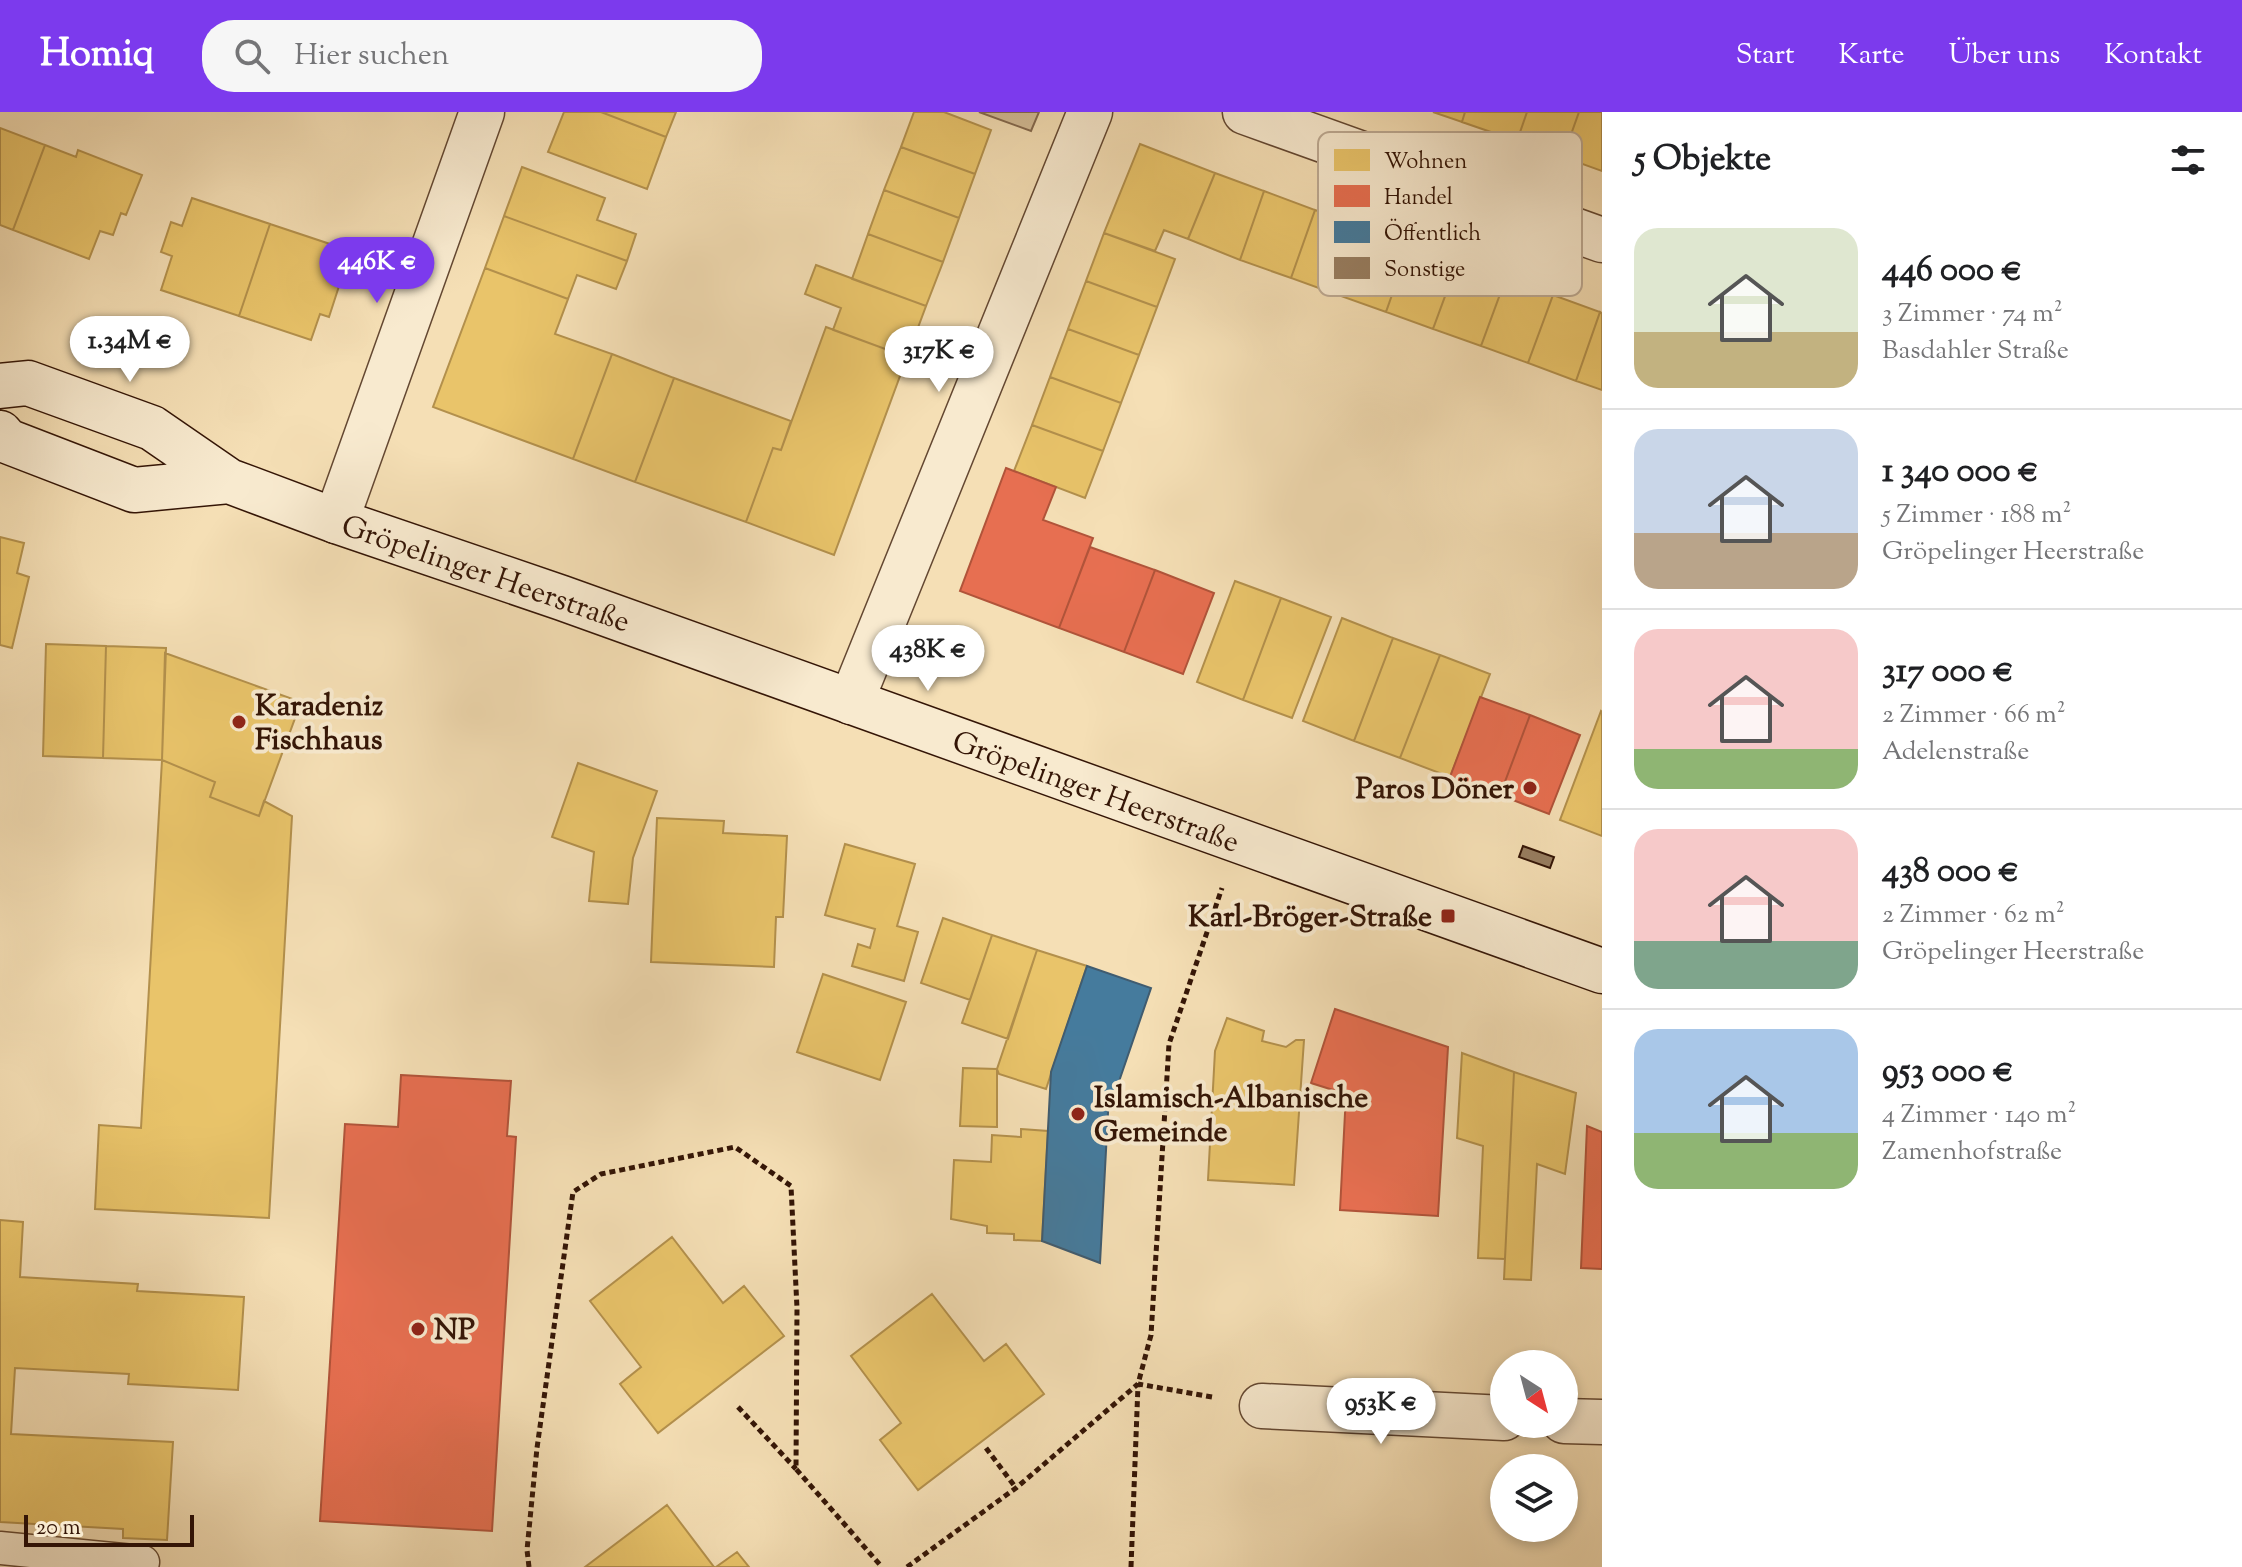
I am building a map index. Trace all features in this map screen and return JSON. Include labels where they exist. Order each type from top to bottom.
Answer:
[{"type":"main road","points":[[336,521],[482,112]]},
{"type":"main road","points":[[851,702],[1090,112]]},
{"type":"main road","points":[[1245,112],[1318,138]]},
{"type":"main road","points":[[1582,233],[1602,240]]},
{"type":"main road","name":"Gröpelinger Heerstraße","points":[[0,386],[28,383],[152,428],[229,481],[1602,971]]},
{"type":"main road","name":"Gröpelinger Heerstraße","points":[[0,433],[7,441],[134,490],[229,481]]},
{"type":"main road","points":[[1262,1406],[1490,1417]]},
{"type":"main road","points":[[1578,1421],[1602,1422]]},
{"type":"lane","points":[[0,1548],[143,1562]]},
{"type":"path","points":[[1131,1567],[1138,1384],[1151,1335],[1169,1044],[1237,842]]},
{"type":"path","points":[[529,1567],[527,1550],[537,1448],[573,1192],[601,1174],[735,1147],[791,1186],[797,1308],[796,1469]]},
{"type":"path","points":[[1138,1384],[1262,1406]]},
{"type":"path","points":[[907,1567],[1016,1488],[1138,1384]]},
{"type":"path","points":[[738,1407],[882,1567]]},
{"type":"path","points":[[986,1448],[1016,1488]]},
{"type":"shaded area","points":[[979,112],[1039,112],[1031,131]]},
{"type":"building: Wohnen","points":[[564,112],[601,112],[666,137],[647,189],[548,152]]},
{"type":"building: Wohnen","points":[[601,112],[676,112],[666,137]]},
{"type":"building: Wohnen","points":[[914,112],[944,112],[991,130],[975,174],[901,147]]},
{"type":"building: Wohnen","points":[[1433,112],[1465,112],[1462,122]]},
{"type":"building: Wohnen","points":[[1465,112],[1527,112],[1520,132],[1491,132],[1462,122]]},
{"type":"building: Wohnen","points":[[1527,112],[1579,112],[1572,132],[1520,132]]},
{"type":"building: Wohnen","points":[[1579,112],[1602,112],[1602,171],[1582,164],[1582,132],[1572,132]]},
{"type":"building: Wohnen","points":[[0,128],[45,145],[13,230],[0,225]]},
{"type":"building: Wohnen","points":[[1140,144],[1215,173],[1188,239],[1164,230],[1155,251],[1104,233]]},
{"type":"building: Wohnen","points":[[45,145],[76,157],[78,150],[142,175],[126,215],[121,213],[113,235],[100,231],[89,259],[13,230]]},
{"type":"building: Wohnen","points":[[901,147],[975,174],[959,218],[884,190]]},
{"type":"building: Wohnen","points":[[522,167],[605,198],[597,220],[636,234],[627,261],[504,216]]},
{"type":"building: Wohnen","points":[[1215,173],[1264,191],[1240,260],[1188,239]]},
{"type":"building: Wohnen","points":[[884,190],[959,218],[943,262],[868,234]]},
{"type":"building: Wohnen","points":[[1264,191],[1315,210],[1291,278],[1240,260]]},
{"type":"building: Wohnen","points":[[192,198],[270,224],[239,316],[161,290],[172,256],[161,252],[171,222],[182,226]]},
{"type":"building: Wohnen","points":[[1315,210],[1318,211],[1318,288],[1291,278]]},
{"type":"building: Wohnen","points":[[504,216],[627,261],[616,289],[577,275],[568,299],[485,268]]},
{"type":"building: Wohnen","points":[[270,224],[342,248],[332,280],[340,283],[329,317],[320,314],[311,340],[239,316]]},
{"type":"building: Wohnen","points":[[1104,233],[1175,259],[1157,307],[1086,281]]},
{"type":"building: Wohnen","points":[[868,234],[943,262],[926,306],[852,279]]},
{"type":"building: Wohnen","points":[[816,265],[926,306],[907,357],[833,330],[841,308],[805,294]]},
{"type":"building: Wohnen","points":[[485,268],[568,299],[555,334],[612,354],[573,459],[433,407]]},
{"type":"building: Wohnen","points":[[1086,281],[1157,307],[1139,355],[1068,329]]},
{"type":"building: Wohnen","points":[[1341,296],[1392,296],[1386,312]]},
{"type":"building: Wohnen","points":[[1392,296],[1445,296],[1433,329],[1386,312]]},
{"type":"building: Wohnen","points":[[1445,296],[1499,296],[1481,346],[1433,329]]},
{"type":"building: Wohnen","points":[[1499,296],[1553,296],[1528,363],[1481,346]]},
{"type":"building: Wohnen","points":[[1553,296],[1600,312],[1576,381],[1528,363]]},
{"type":"building: Wohnen","points":[[1602,313],[1602,390],[1576,381]]},
{"type":"building: Wohnen","points":[[826,327],[907,357],[834,555],[746,522],[773,448],[781,450]]},
{"type":"building: Wohnen","points":[[1068,329],[1139,355],[1121,403],[1050,377]]},
{"type":"building: Wohnen","points":[[612,354],[674,378],[635,482],[573,459]]},
{"type":"building: Wohnen","points":[[1050,377],[1121,403],[1103,451],[1032,425]]},
{"type":"building: Wohnen","points":[[674,378],[791,421],[781,450],[773,448],[746,522],[635,482]]},
{"type":"building: Wohnen","points":[[1032,425],[1103,451],[1085,498],[1014,471]]},
{"type":"building: Wohnen","points":[[0,537],[24,543],[17,573],[29,577],[12,648],[0,645]]},
{"type":"building: Wohnen","points":[[1235,581],[1281,598],[1243,700],[1197,682]]},
{"type":"building: Wohnen","points":[[1281,598],[1331,617],[1292,718],[1243,700]]},
{"type":"building: Wohnen","points":[[1342,618],[1393,638],[1354,741],[1303,721]]},
{"type":"building: Wohnen","points":[[1393,638],[1440,655],[1400,758],[1354,741]]},
{"type":"building: Wohnen","points":[[46,644],[106,646],[103,758],[43,756]]},
{"type":"building: Wohnen","points":[[106,646],[166,648],[162,760],[103,758]]},
{"type":"building: Wohnen","points":[[165,653],[301,702],[259,816],[210,797],[215,782],[162,760]]},
{"type":"building: Wohnen","points":[[1440,655],[1490,674],[1450,777],[1400,758]]},
{"type":"building: Wohnen","points":[[1602,712],[1602,836],[1560,820]]},
{"type":"building: Wohnen","points":[[162,760],[215,782],[210,797],[259,816],[264,801],[292,816],[269,1218],[95,1209],[99,1125],[141,1128]]},
{"type":"building: Wohnen","points":[[578,763],[657,791],[633,858],[628,904],[589,901],[594,852],[552,837]]},
{"type":"building: Wohnen","points":[[657,818],[724,821],[723,833],[787,836],[783,917],[776,917],[774,967],[651,962]]},
{"type":"building: Wohnen","points":[[845,844],[915,864],[897,926],[918,932],[904,981],[852,966],[858,944],[870,948],[875,929],[825,915]]},
{"type":"building: Wohnen","points":[[943,918],[992,935],[970,1000],[921,983]]},
{"type":"building: Wohnen","points":[[992,935],[1037,950],[1008,1039],[962,1023]]},
{"type":"building: Wohnen","points":[[1037,950],[1087,966],[1046,1089],[999,1074],[997,1069]]},
{"type":"building: Wohnen","points":[[823,974],[906,1002],[880,1080],[797,1052]]},
{"type":"building: Wohnen","points":[[1227,1018],[1264,1031],[1262,1041],[1286,1047],[1296,1040],[1304,1040],[1294,1185],[1208,1180],[1215,1051]]},
{"type":"building: Wohnen","points":[[1462,1053],[1514,1072],[1505,1259],[1478,1258],[1483,1146],[1457,1138]]},
{"type":"building: Wohnen","points":[[963,1068],[997,1069],[997,1127],[960,1126]]},
{"type":"building: Wohnen","points":[[1514,1072],[1576,1093],[1565,1174],[1537,1164],[1531,1280],[1504,1279]]},
{"type":"building: Wohnen","points":[[1021,1129],[1048,1131],[1042,1241],[1014,1240],[1014,1234],[987,1233],[987,1226],[951,1219],[954,1160],[991,1162],[992,1135],[1021,1137]]},
{"type":"building: Wohnen","points":[[0,1220],[23,1222],[20,1277],[138,1284],[137,1291],[244,1297],[238,1390],[128,1384],[129,1374],[15,1368],[11,1434],[173,1442],[167,1540],[123,1538],[123,1529],[0,1522]]},
{"type":"building: Wohnen","points":[[672,1237],[723,1303],[744,1286],[784,1336],[658,1433],[620,1384],[641,1367],[590,1301]]},
{"type":"building: Wohnen","points":[[932,1294],[984,1361],[1006,1344],[1044,1394],[918,1490],[880,1440],[901,1423],[851,1356]]},
{"type":"building: Wohnen","points":[[667,1505],[714,1567],[585,1567]]},
{"type":"building: Wohnen","points":[[737,1552],[749,1567],[716,1567]]},
{"type":"building: Handel","points":[[1006,468],[1056,487],[1043,520],[1093,538],[1059,628],[960,591]]},
{"type":"building: Handel","points":[[1090,547],[1155,570],[1124,652],[1059,628]]},
{"type":"building: Handel","points":[[1155,570],[1214,593],[1183,674],[1124,652]]},
{"type":"building: Handel","points":[[1480,697],[1530,715],[1500,795],[1450,777]]},
{"type":"building: Handel","points":[[1530,715],[1580,735],[1549,814],[1500,795]]},
{"type":"building: Handel","points":[[1335,1009],[1448,1047],[1438,1216],[1340,1210],[1346,1094],[1311,1083]]},
{"type":"building: Handel","name":"NP","points":[[401,1075],[511,1081],[507,1136],[516,1137],[492,1531],[320,1521],[345,1124],[398,1127]]},
{"type":"building: Handel","points":[[1587,1126],[1602,1132],[1602,1269],[1581,1268]]},
{"type":"building: Öffentlich","name":"Islamisch-Albanische Gemeinde","points":[[1087,966],[1151,988],[1114,1096],[1109,1094],[1100,1263],[1042,1241],[1051,1072]]},
{"type":"building: Sonstige","points":[[1523,846],[1554,857],[1550,868],[1519,857]]},
{"type":"place","name":"Karadeniz Fischhaus","points":[[239,722]]},
{"type":"place","name":"Paros Döner","points":[[1530,788]]},
{"type":"place","name":"Karl-Bröger-Straße","points":[[1448,916]]},
{"type":"place","name":"Islamisch-Albanische Gemeinde","points":[[1078,1114]]},
{"type":"place","name":"NP","points":[[418,1329]]}]
